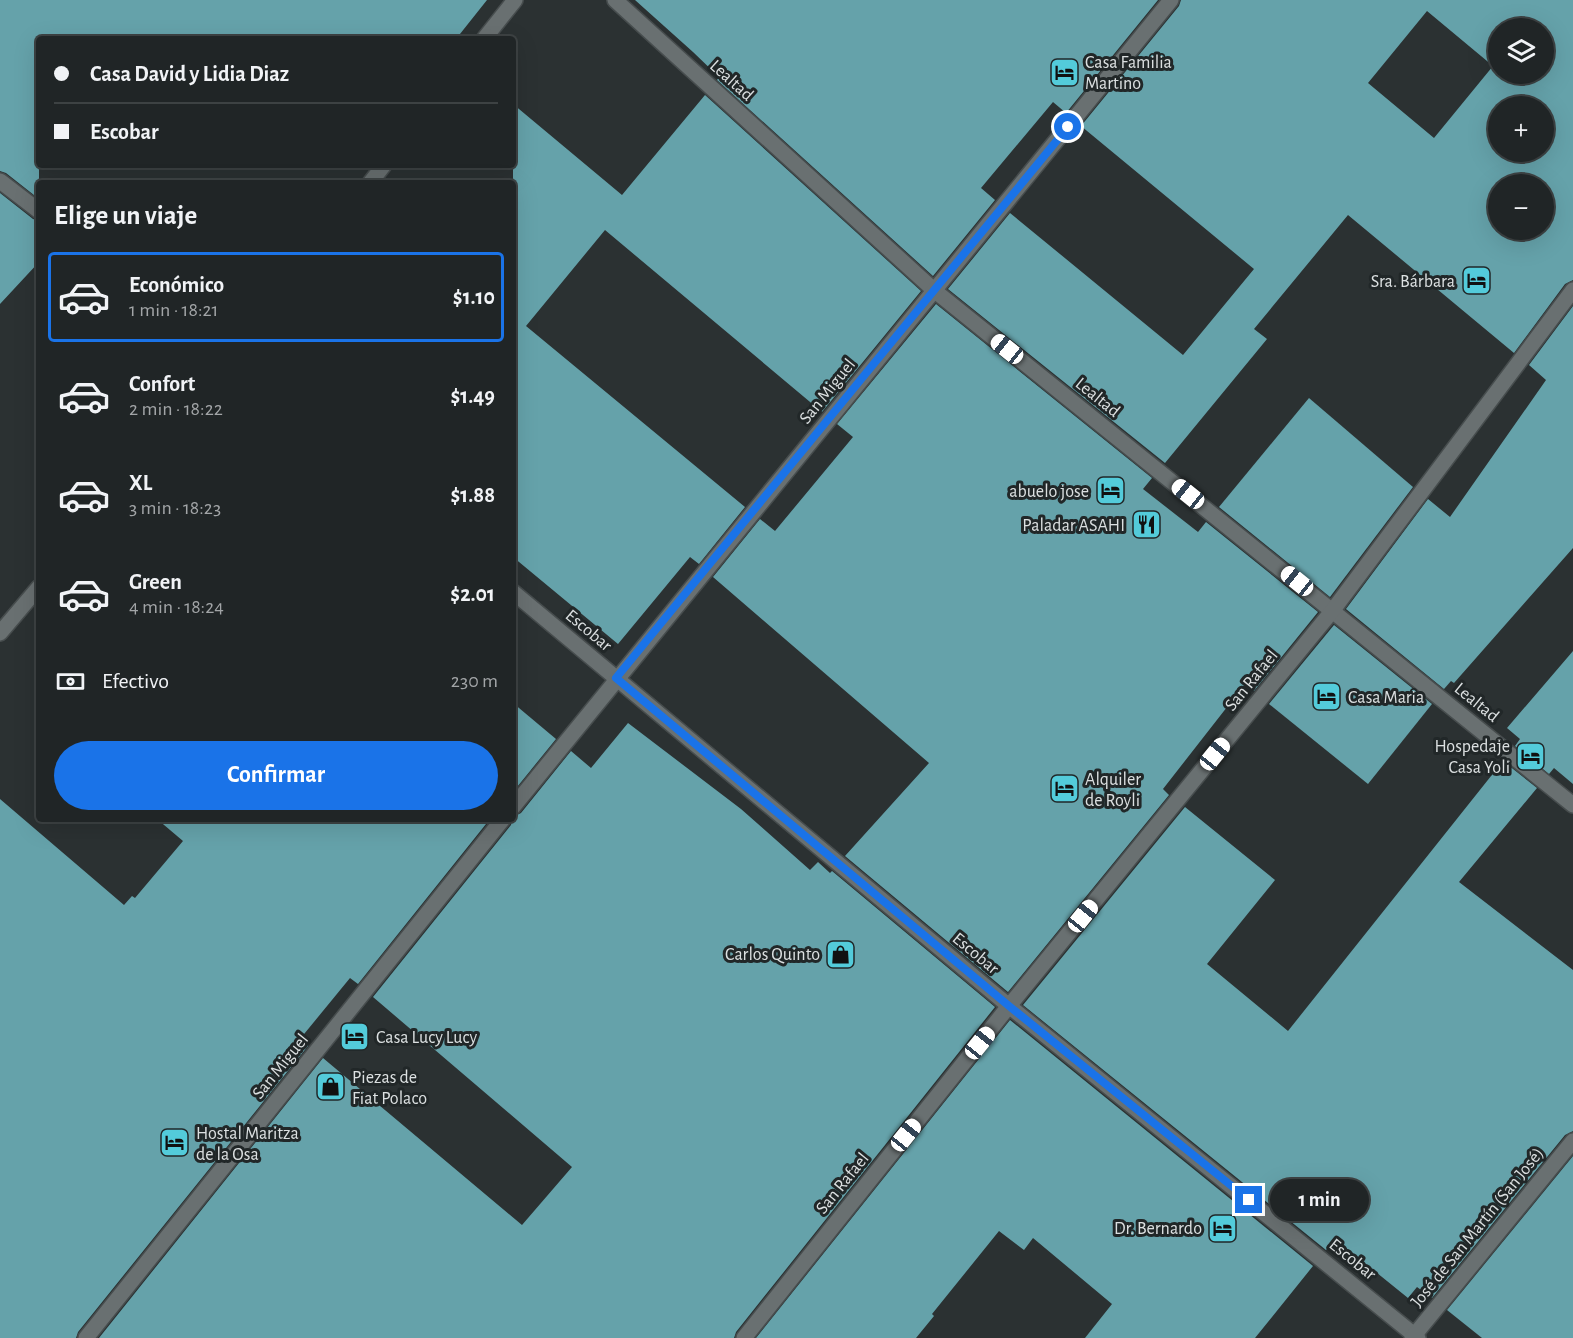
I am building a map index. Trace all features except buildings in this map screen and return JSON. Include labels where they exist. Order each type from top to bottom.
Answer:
[{"type":"street","points":[[486,36],[515,0]]},
{"type":"street","name":"Lealtad","points":[[615,0],[935,291],[1573,805]]},
{"type":"street","name":"San Miguel","points":[[516,803],[1171,0]]},
{"type":"street","points":[[372,180],[382,168]]},
{"type":"street","points":[[0,182],[36,209]]},
{"type":"street","name":"San Rafael","points":[[744,1338],[1009,1006],[1333,610],[1573,290]]},
{"type":"street","points":[[0,633],[36,591]]},
{"type":"street","name":"Escobar","points":[[516,595],[1009,1006],[1415,1337]]},
{"type":"street","name":"San Miguel","points":[[86,1338],[501,822]]},
{"type":"street","name":"José de San Martín (San José)","points":[[1415,1337],[1573,1141]]},
{"type":"place","name":"Casa Familia Martino","points":[[1064,72]]},
{"type":"place","name":"Sra. Bárbara","points":[[1476,281]]},
{"type":"place","name":"abuelo jose","points":[[1110,491]]},
{"type":"place","name":"Paladar ASAHI","points":[[1146,525]]},
{"type":"place","name":"Casa Maria","points":[[1327,697]]},
{"type":"place","name":"Hospedaje Casa Yoli","points":[[1531,756]]},
{"type":"place","name":"Alquiler de Royli","points":[[1064,789]]},
{"type":"place","name":"Carlos Quinto","points":[[841,954]]},
{"type":"place","name":"Casa Lucy Lucy","points":[[355,1037]]},
{"type":"place","name":"Piezas de Fiat Polaco","points":[[331,1087]]},
{"type":"place","name":"Hostal Maritza de la Osa","points":[[175,1143]]},
{"type":"place","name":"Dr. Bernardo","points":[[1223,1228]]},
{"type":"route","points":[[1068,127],[616,678],[1009,1006],[1249,1200]]}]
